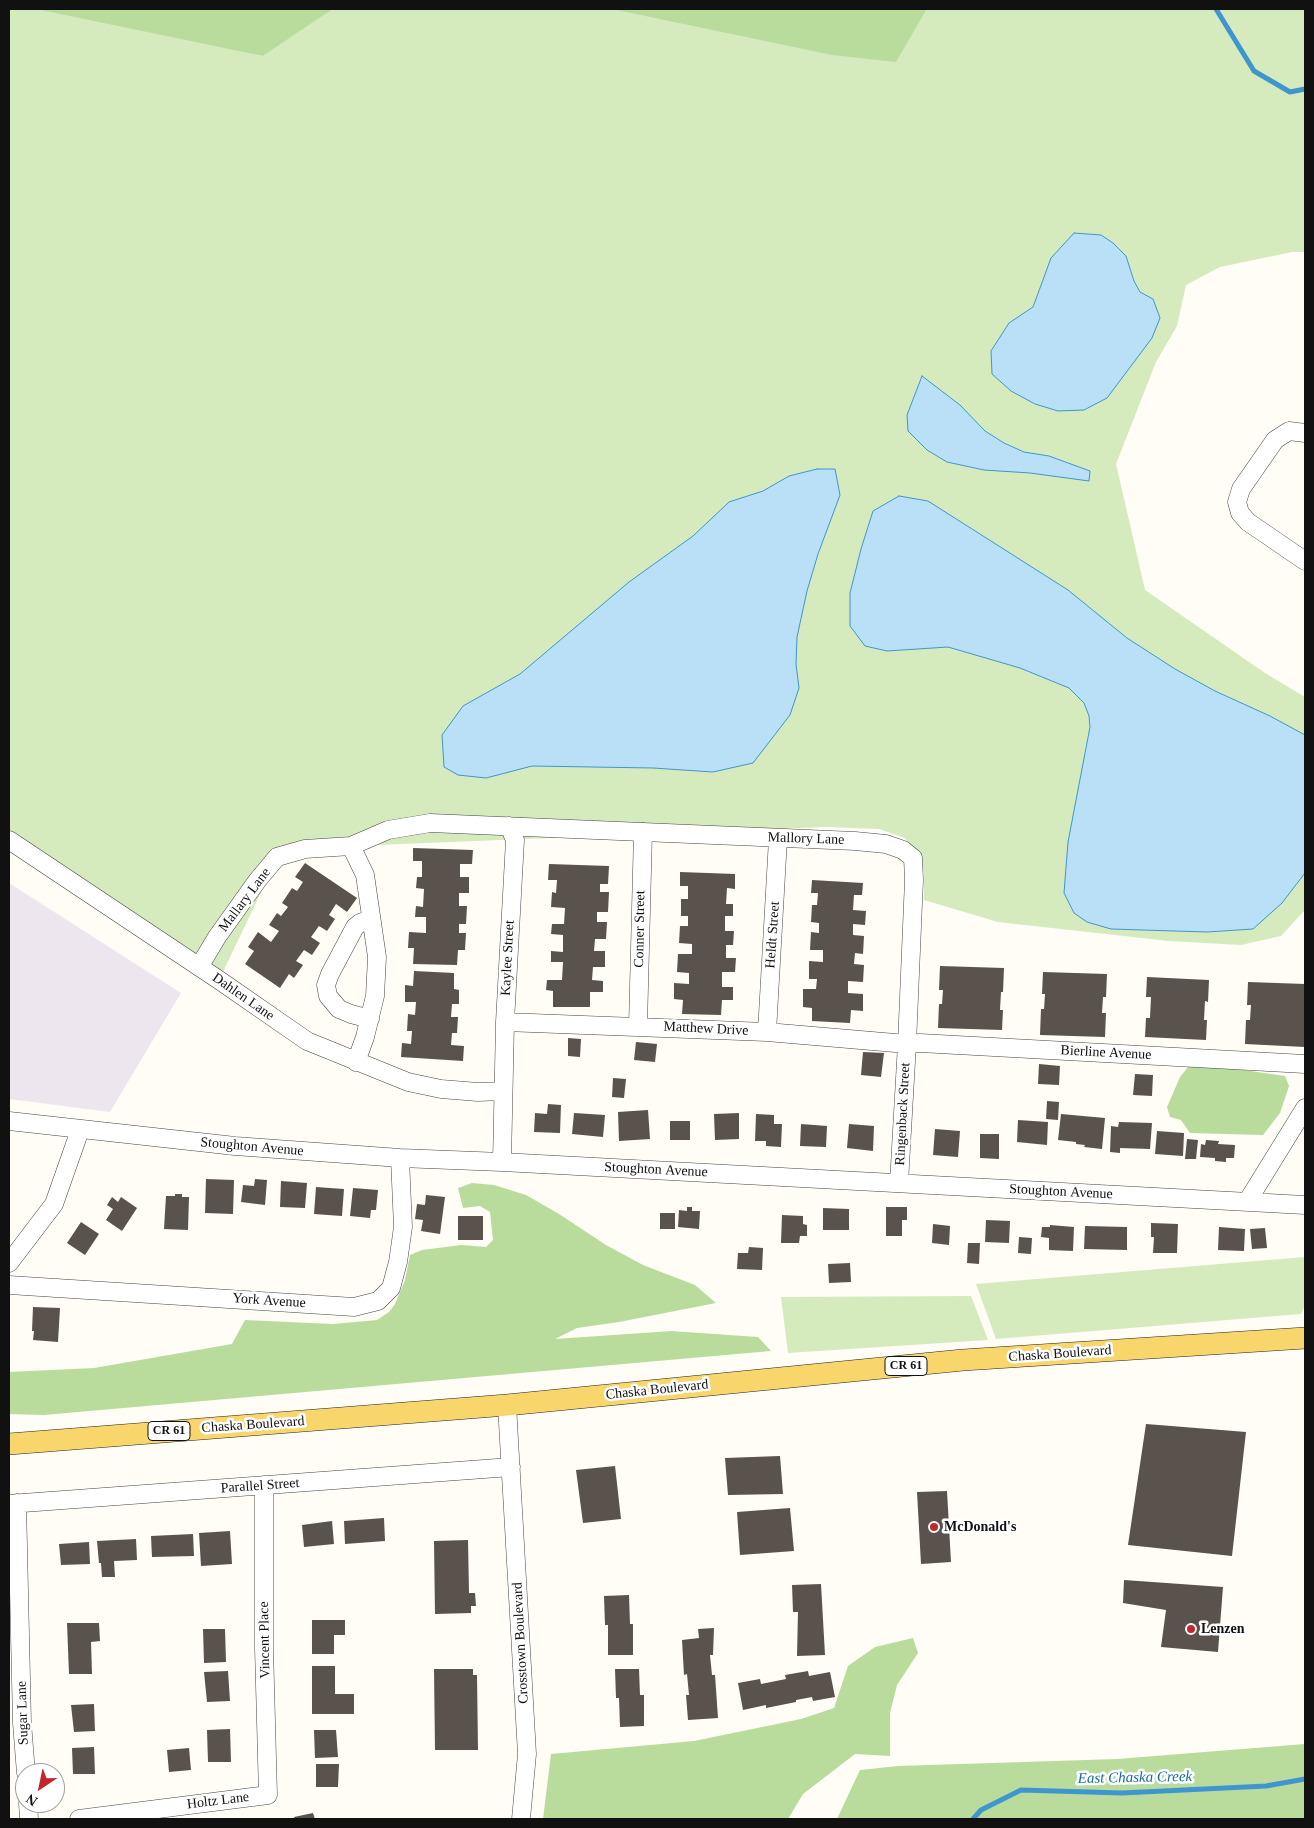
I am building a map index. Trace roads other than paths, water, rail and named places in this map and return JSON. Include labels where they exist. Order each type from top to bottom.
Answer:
[{"type":"main road","name":"Chaska Boulevard","points":[[9,1444],[507,1405],[963,1360],[1305,1338]]},
{"type":"street","points":[[1305,433],[1289,431],[1275,440],[1241,490],[1237,502],[1240,513],[1248,522],[1305,562]]},
{"type":"street","name":"Mallary Lane","points":[[199,967],[216,938],[245,897],[277,857],[305,849],[352,846],[388,830],[430,823],[509,826]]},
{"type":"street","name":"Mallory Lane","points":[[509,826],[855,841],[886,844],[903,850],[913,858],[914,880],[907,1044]]},
{"type":"street","name":"Kaylee Street","points":[[502,1162],[502,1091],[515,840],[509,826]]},
{"type":"street","name":"Conner Street","points":[[638,1026],[643,832]]},
{"type":"street","name":"Heldt Street","points":[[767,1032],[778,839]]},
{"type":"street","name":"Dahlen Lane","points":[[9,840],[307,1041],[408,1082],[441,1089],[478,1092],[502,1091]]},
{"type":"street","points":[[352,846],[365,875],[377,957],[375,996],[370,1019],[356,1062]]},
{"type":"street","points":[[370,1019],[339,1009],[328,996],[326,985],[355,927],[371,919]]},
{"type":"street","name":"Matthew Drive","points":[[505,1022],[767,1032],[907,1044]]},
{"type":"street","name":"Bierline Avenue","points":[[907,1044],[920,1043],[1305,1064]]},
{"type":"street","name":"Ringenback Street","points":[[899,1184],[907,1044]]},
{"type":"street","points":[[1247,1202],[1305,1108]]},
{"type":"street","name":"Stoughton Avenue","points":[[9,1121],[235,1146],[400,1158],[1305,1205]]},
{"type":"street","points":[[9,1263],[54,1204],[80,1130]]},
{"type":"street","name":"York Avenue","points":[[9,1284],[354,1307],[378,1301],[391,1288],[398,1262],[403,1227],[400,1158]]},
{"type":"street","name":"Crosstown Boulevard","points":[[507,1405],[527,1754],[521,1819]]},
{"type":"street","name":"Parallel Street","points":[[13,1504],[511,1467]]},
{"type":"street","name":"Vincent Place","points":[[264,1485],[264,1648],[268,1795]]},
{"type":"street","name":"Sugar Lane","points":[[13,1504],[25,1763]]},
{"type":"street","name":"Holtz Lane","points":[[79,1819],[268,1795]]},
{"type":"water","points":[[1074,233],[1101,235],[1113,243],[1126,256],[1134,281],[1140,292],[1153,299],[1160,318],[1152,338],[1107,398],[1084,410],[1058,411],[1035,404],[1011,391],[992,374],[991,351],[1009,323],[1033,307],[1051,258]]},
{"type":"water","points":[[922,376],[960,405],[985,431],[1004,443],[1024,452],[1049,456],[1090,471],[1089,481],[1030,473],[984,470],[947,462],[927,450],[908,431],[907,415]]},
{"type":"water","points":[[817,469],[835,469],[840,495],[818,554],[807,591],[797,637],[796,664],[799,688],[790,715],[753,763],[713,772],[653,768],[532,766],[486,778],[458,775],[444,767],[442,735],[463,706],[520,674],[629,582],[693,536],[729,502],[763,491],[789,476]]},
{"type":"water","points":[[899,496],[928,501],[1068,590],[1127,638],[1175,669],[1215,691],[1270,716],[1305,735],[1305,873],[1282,903],[1253,929],[1207,932],[1111,929],[1087,922],[1074,913],[1064,893],[1068,842],[1090,727],[1089,716],[1084,703],[1069,688],[1020,668],[948,647],[887,651],[865,646],[850,626],[850,593],[873,511]]},
{"type":"waterway","name":"East Chaska Creek","points":[[1216,9],[1254,71],[1290,92],[1305,89]]},
{"type":"waterway","name":"East Chaska Creek","points":[[973,1819],[981,1810],[1021,1790],[1122,1793],[1266,1786],[1305,1779]]},
{"type":"place","name":"McDonald's","points":[[934,1527]]},
{"type":"place","name":"Lenzen","points":[[1191,1629]]}]
